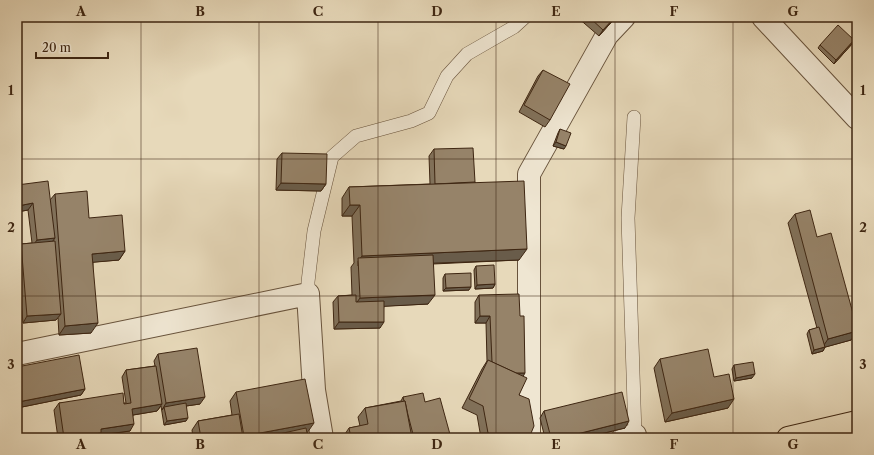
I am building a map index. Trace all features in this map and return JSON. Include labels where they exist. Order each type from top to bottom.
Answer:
[{"type":"main road","points":[[788,438],[857,422]]},
{"type":"street","points":[[529,438],[529,174],[607,35],[624,17]]},
{"type":"street","points":[[762,17],[857,118]]},
{"type":"street","points":[[17,354],[308,294],[314,390],[322,438]]},
{"type":"lane","points":[[308,294],[314,231],[332,157],[356,136],[411,121],[429,114],[447,76],[467,54],[514,27],[524,17]]},
{"type":"lane","points":[[631,437],[628,218],[634,117]]},
{"type":"building","points":[[589,17],[615,17],[603,30]]},
{"type":"building","points":[[838,25],[854,40],[836,60],[820,45]]},
{"type":"building","points":[[543,70],[570,84],[550,120],[524,105]]},
{"type":"building","points":[[560,129],[571,133],[566,146],[556,142]]},
{"type":"building","points":[[473,148],[475,182],[435,184],[434,149]]},
{"type":"building","points":[[282,153],[327,154],[326,184],[281,183]]},
{"type":"building","points":[[48,181],[55,238],[37,240],[33,203],[18,206],[17,185]]},
{"type":"building","points":[[524,181],[527,249],[362,256],[360,205],[350,205],[349,187]]},
{"type":"building","points":[[87,191],[89,218],[122,215],[125,251],[92,254],[98,323],[65,326],[55,194]]},
{"type":"building","points":[[810,210],[817,237],[831,233],[857,328],[857,331],[828,339],[795,214]]},
{"type":"building","points":[[55,241],[61,314],[27,316],[21,244]]},
{"type":"building","points":[[433,255],[435,295],[360,298],[358,258]]},
{"type":"building","points":[[494,265],[495,284],[477,285],[476,266]]},
{"type":"building","points":[[471,273],[471,287],[446,288],[445,274]]},
{"type":"building","points":[[519,294],[520,316],[524,316],[525,373],[516,373],[492,362],[490,316],[480,316],[479,295]]},
{"type":"building","points":[[356,295],[356,302],[384,301],[384,322],[339,322],[338,296]]},
{"type":"building","points":[[819,327],[825,347],[814,350],[809,330]]},
{"type":"building","points":[[197,348],[205,397],[166,403],[158,354]]},
{"type":"building","points":[[708,349],[714,377],[729,374],[734,399],[672,413],[660,359]]},
{"type":"building","points":[[79,355],[85,389],[18,402],[17,367]]},
{"type":"building","points":[[488,360],[527,378],[519,395],[529,399],[534,426],[529,438],[499,438],[488,433],[483,406],[469,399]]},
{"type":"building","points":[[753,362],[755,374],[736,378],[734,365]]},
{"type":"building","points":[[156,366],[162,404],[132,409],[134,424],[101,429],[101,433],[64,438],[59,403],[123,393],[124,404],[131,403],[126,370]]},
{"type":"building","points":[[305,379],[314,423],[244,436],[236,392]]},
{"type":"building","points":[[622,392],[629,421],[561,438],[551,438],[544,411]]},
{"type":"building","points":[[423,393],[425,402],[440,398],[451,438],[414,438],[403,397]]},
{"type":"building","points":[[405,401],[412,438],[351,438],[349,428],[368,424],[365,408]]},
{"type":"building","points":[[186,403],[188,418],[167,421],[164,407]]},
{"type":"building","points":[[239,414],[243,438],[201,438],[198,421]]},
{"type":"building","points":[[306,428],[308,438],[261,438]]},
{"type":"building","points":[[54,436],[55,438],[39,438]]}]
